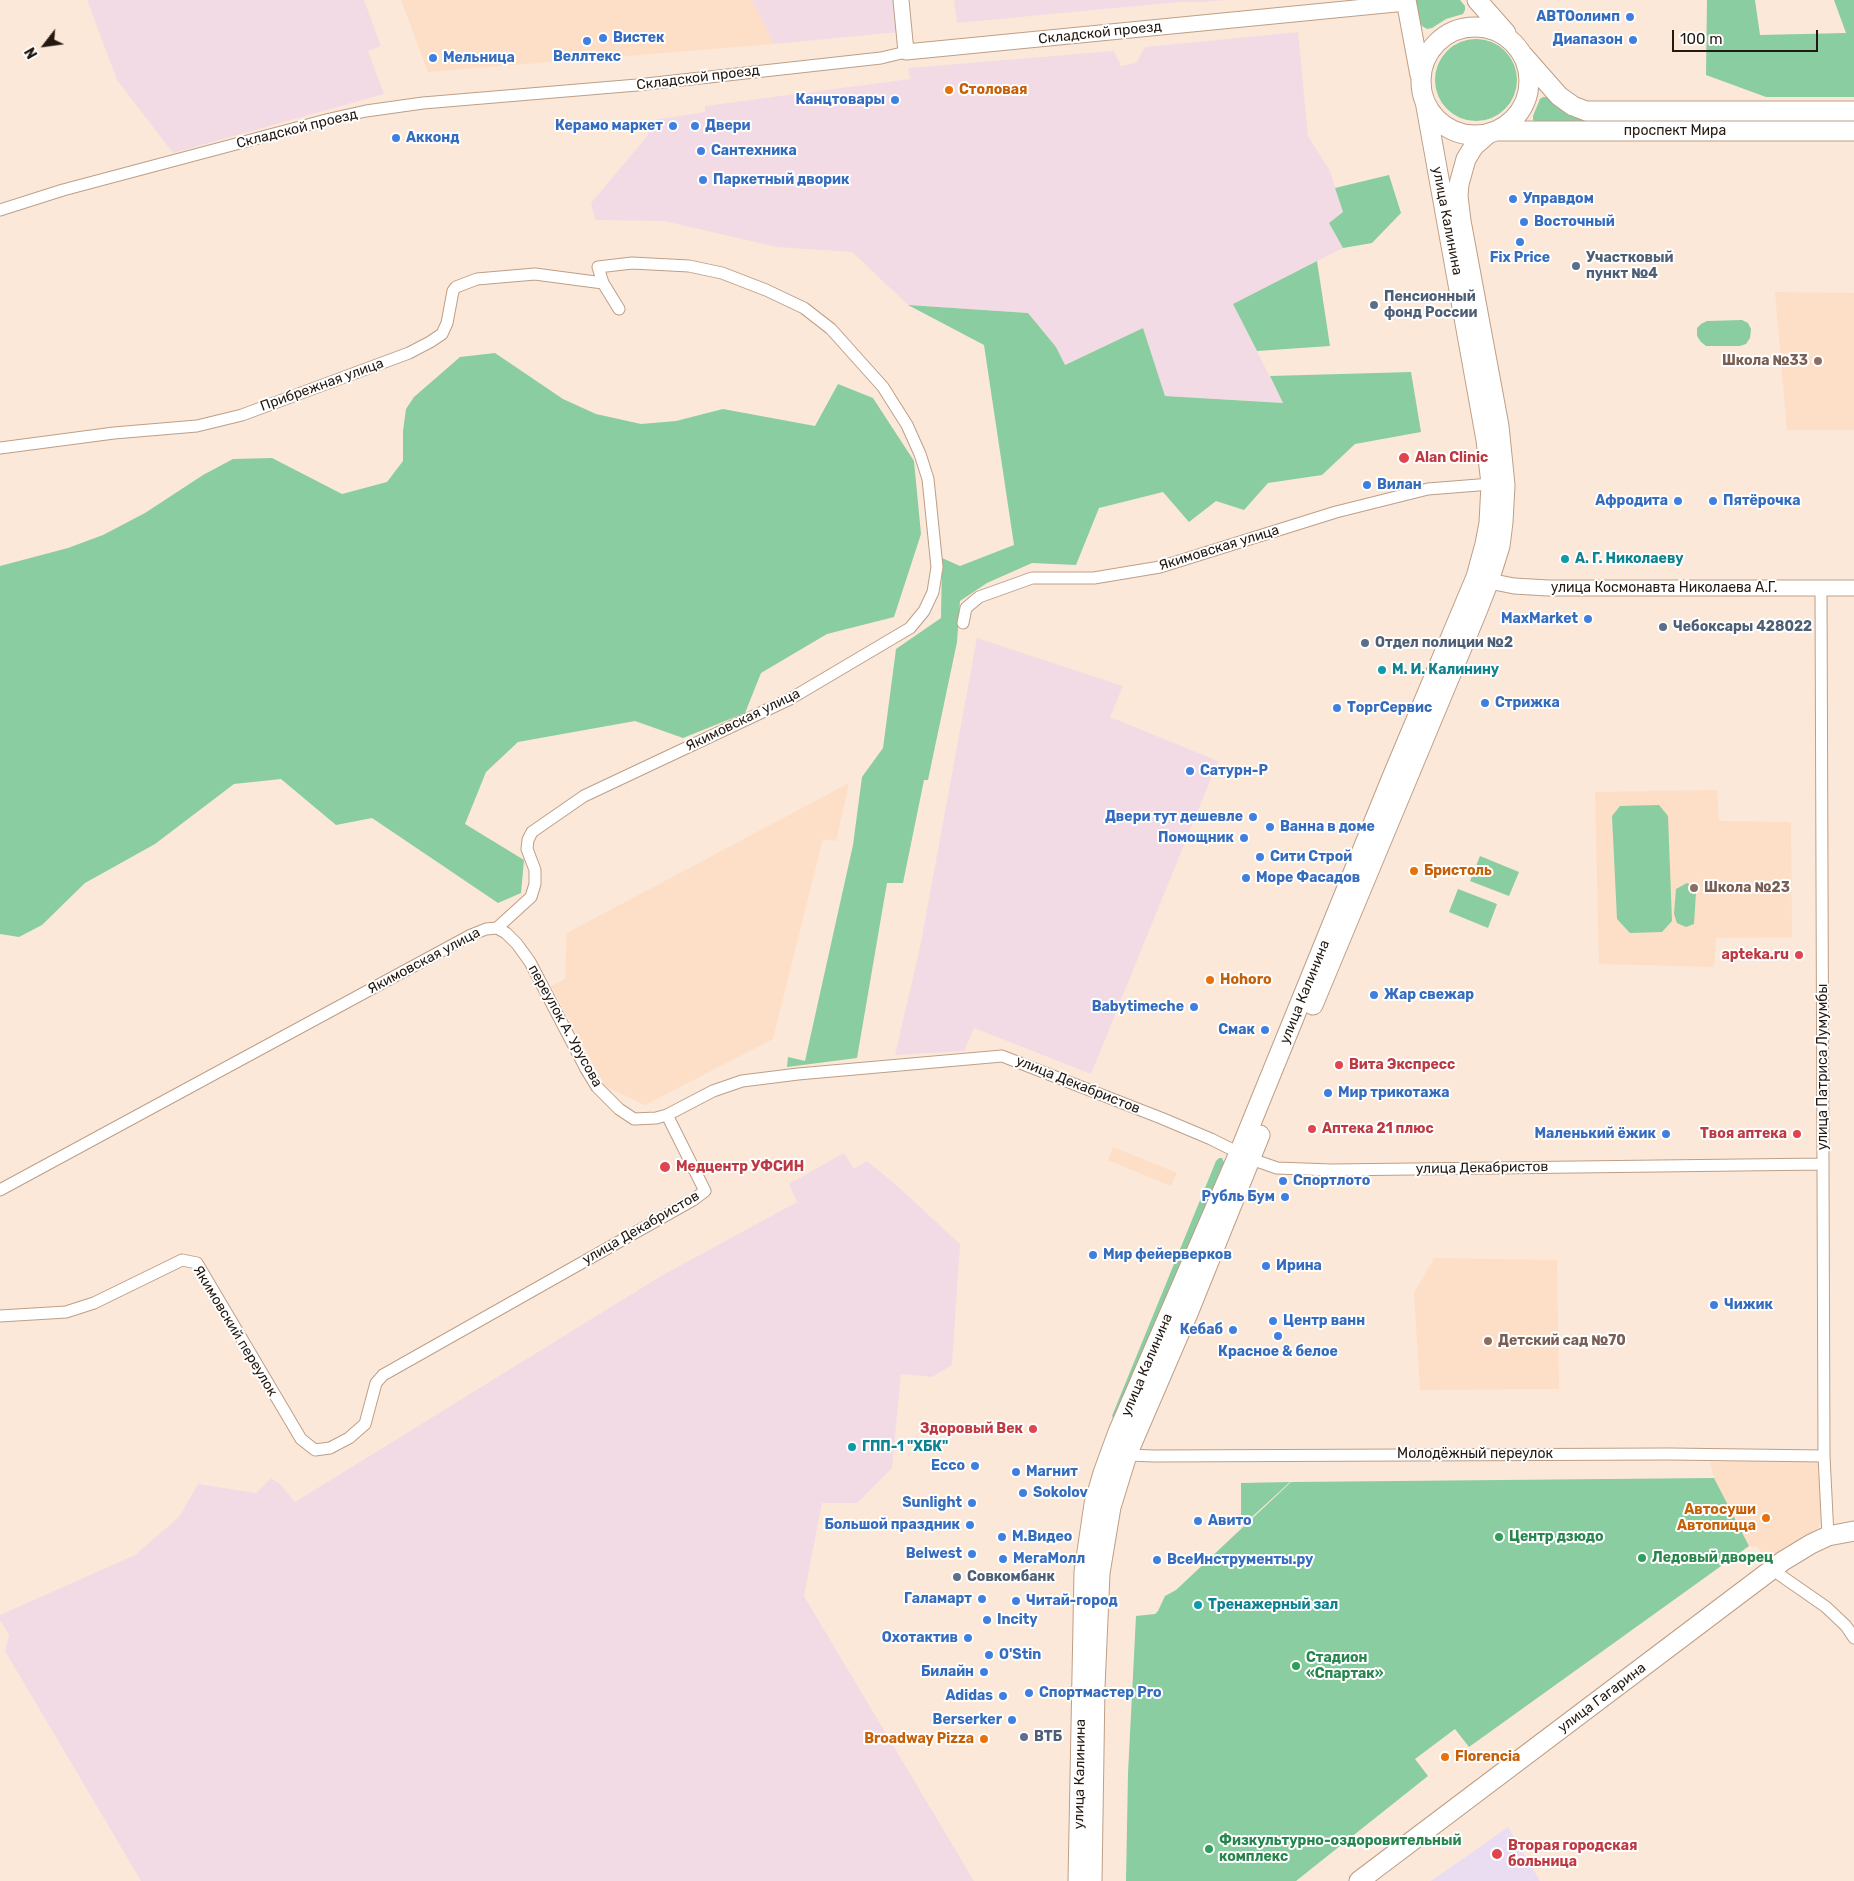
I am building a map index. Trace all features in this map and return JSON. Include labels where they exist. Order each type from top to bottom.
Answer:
[{"type":"main road","points":[[1406,1],[1425,101],[1436,117],[1450,128],[1465,134],[1481,135],[1492,132],[1514,118],[1526,99],[1529,76],[1518,48],[1478,0]]},
{"type":"main road","points":[[1421,81],[1425,60],[1432,48],[1442,38],[1454,31],[1468,27],[1489,28],[1502,33],[1518,48]]},
{"type":"main road","name":"проспект Мира","points":[[1518,48],[1560,96],[1573,106],[1586,111],[1854,111]]},
{"type":"main road","name":"улица Калинина","points":[[1425,101],[1486,440],[1490,484],[1489,523],[1483,579]]},
{"type":"main road","name":"проспект Мира","points":[[1492,132],[1854,131]]},
{"type":"main road","name":"улица Калинина","points":[[1092,1881],[1100,1573],[1111,1507],[1127,1455],[1245,1156],[1483,579],[1500,546],[1505,485],[1499,426],[1458,196],[1459,184],[1466,160],[1477,143],[1492,132]]},
{"type":"main road","name":"улица Калинина","points":[[1078,1881],[1084,1572],[1094,1504],[1118,1432],[1245,1156]]},
{"type":"main road","name":"улица Гагарина","points":[[1634,1679],[1829,1541],[1854,1531]]},
{"type":"main road","name":"улица Гагарина","points":[[1374,1881],[1486,1790],[1634,1679],[1783,1562],[1811,1544],[1854,1540]]},
{"type":"main road","name":"улица Гагарина","points":[[1359,1881],[1440,1826]]},
{"type":"street","points":[[901,0],[906,52]]},
{"type":"street","name":"Складской проезд","points":[[0,210],[63,190],[366,111],[423,103],[637,85],[881,58],[906,52],[1406,1]]},
{"type":"street","name":"Якимовская улица","points":[[0,1190],[471,935],[486,929],[497,928],[531,897],[535,884],[535,870],[527,848],[532,832],[584,796],[790,699],[910,628],[924,612],[933,592],[937,567],[928,479],[920,454],[907,425],[883,386],[831,329],[804,308],[766,290],[722,273],[689,266],[632,263],[598,267],[604,283]]},
{"type":"street","name":"Прибрежная улица","points":[[0,448],[114,433],[197,426],[242,415],[408,353],[430,342],[442,334],[447,323],[453,291],[456,287],[477,279],[535,274],[604,283]]},
{"type":"street","points":[[604,283],[619,309]]},
{"type":"street","name":"Якимовская улица","points":[[962,623],[966,608],[980,597],[1032,578],[1094,578],[1160,567],[1336,512],[1428,489],[1490,484]]},
{"type":"street","name":"улица Космонавта Николаева А.Г.","points":[[1483,579],[1514,586],[1548,588],[1854,588]]},
{"type":"street","name":"улица Патриса Лумумбы","points":[[1822,589],[1824,1456],[1829,1541]]},
{"type":"street","name":"переулок А. Урусова","points":[[497,928],[506,933],[517,944],[530,962],[586,1069],[606,1097],[634,1119],[656,1118],[667,1115]]},
{"type":"street","name":"улица Декабристов","points":[[383,1374],[693,1200],[705,1191],[667,1115],[708,1093],[730,1084],[759,1078],[1002,1056],[1211,1139],[1263,1165],[1276,1168],[1331,1170],[1823,1164]]},
{"type":"street","name":"Якимовский переулок","points":[[0,1316],[66,1312],[94,1303],[182,1260],[197,1263],[293,1427],[301,1439],[315,1450],[330,1448],[358,1432],[365,1424],[376,1383],[383,1374]]},
{"type":"street","name":"Молодёжный переулок","points":[[1127,1455],[1669,1454],[1824,1456]]},
{"type":"street","points":[[1780,1575],[1826,1607],[1846,1626],[1854,1638]]},
{"type":"shaded area","points":[[87,0],[364,0],[381,46],[368,51],[384,94],[173,153],[117,80]]},
{"type":"shaded area","points":[[401,0],[752,0],[774,44],[428,72]]},
{"type":"shaded area","points":[[752,0],[896,0],[900,32],[774,44]]},
{"type":"shaded area","points":[[954,0],[1225,0],[1179,2],[957,23]]},
{"type":"shaded area","points":[[1298,32],[1308,136],[1330,171],[1343,212],[1329,223],[1343,248],[1233,304],[1283,403],[1165,396],[1143,328],[1064,365],[1056,347],[1028,313],[908,305],[852,252],[776,247],[664,221],[595,220],[591,203],[648,135],[646,121],[705,112],[705,106],[910,79],[908,68],[1114,51],[1121,66],[1136,63],[1145,47]]},
{"type":"shaded area","name":"Школа №33","points":[[1775,292],[1854,293],[1854,430],[1787,430]]},
{"type":"shaded area","points":[[977,638],[1123,686],[1110,717],[1218,761],[1091,1074],[974,1028],[964,1051],[895,1055],[920,947]]},
{"type":"shaded area","points":[[849,783],[836,841],[823,839],[773,1039],[645,1105],[605,1086],[551,986],[565,979],[567,933]]},
{"type":"shaded area","name":"Школа №23","points":[[1717,790],[1719,821],[1791,822],[1792,937],[1716,938],[1714,967],[1599,964],[1595,792]]},
{"type":"shaded area","points":[[1113,1147],[1177,1173],[1171,1186],[1108,1160]]},
{"type":"shaded area","points":[[844,1153],[854,1169],[867,1161],[894,1183],[960,1244],[952,1365],[932,1377],[901,1374],[892,1468],[857,1503],[822,1503],[804,1596],[974,1881],[141,1881],[5,1651],[9,1635],[0,1620],[0,1615],[135,1555],[179,1517],[198,1484],[256,1493],[271,1478],[280,1484],[295,1502],[661,1276],[797,1202],[789,1184]]},
{"type":"shaded area","name":"Детский сад №70","points":[[1434,1258],[1557,1260],[1559,1389],[1420,1390],[1414,1293]]},
{"type":"shaded area","points":[[1820,1460],[1821,1520],[1817,1530],[1772,1558],[1764,1556],[1758,1547],[1749,1546],[1714,1478],[1710,1462]]},
{"type":"shaded area","name":"Вторая городская больница","points":[[1508,1827],[1540,1881],[1431,1881]]},
{"type":"green space","points":[[1414,0],[1460,0],[1465,6],[1465,10],[1463,14],[1446,19],[1427,29],[1422,26],[1417,16]]},
{"type":"green space","points":[[1707,0],[1755,0],[1760,35],[1846,33],[1834,0],[1854,0],[1854,97],[1766,97],[1706,75]]},
{"type":"green space","points":[[1476,39],[1492,42],[1505,51],[1514,64],[1517,80],[1514,96],[1505,109],[1492,118],[1476,121],[1460,118],[1447,109],[1438,96],[1435,80],[1438,64],[1447,51],[1460,42]]},
{"type":"green space","points":[[1546,97],[1560,107],[1854,120],[1854,124],[1536,122],[1533,120],[1533,116],[1540,99]]},
{"type":"green space","points":[[1389,175],[1401,213],[1372,243],[1343,248],[1329,223],[1343,212],[1335,188]]},
{"type":"green space","points":[[1317,261],[1330,346],[1257,351],[1233,304]]},
{"type":"green space","points":[[908,305],[1028,313],[1056,347],[1065,365],[1143,328],[1165,396],[1283,403],[1270,376],[1411,372],[1421,432],[1355,444],[1322,475],[1268,483],[1244,510],[1216,501],[1189,522],[1163,492],[1099,508],[1076,565],[1032,563],[987,583],[960,601],[957,642],[928,780],[924,780],[903,883],[887,883],[857,1058],[787,1067],[788,1057],[805,1061],[853,845],[862,777],[883,748],[896,649],[941,618],[942,558],[960,566],[1014,545],[984,345]]},
{"type":"green space","points":[[1742,320],[1748,323],[1751,329],[1750,338],[1746,344],[1740,346],[1706,346],[1697,336],[1697,328],[1707,321]]},
{"type":"green space","points":[[495,353],[563,399],[596,414],[641,424],[676,421],[723,409],[815,426],[838,384],[873,398],[914,461],[921,534],[894,617],[827,634],[761,673],[745,713],[683,738],[635,721],[518,742],[486,772],[465,824],[524,860],[521,893],[498,903],[372,818],[336,825],[281,779],[234,784],[155,844],[85,883],[42,925],[19,937],[0,934],[0,566],[68,548],[103,535],[145,513],[203,475],[233,459],[272,458],[342,494],[387,482],[403,461],[403,431],[406,409],[414,397],[460,357]]},
{"type":"green space","points":[[1659,805],[1668,816],[1672,921],[1662,932],[1630,933],[1617,919],[1612,816],[1620,806]]},
{"type":"green space","points":[[1480,856],[1519,872],[1509,896],[1470,881]]},
{"type":"green space","points":[[1687,883],[1694,887],[1696,892],[1694,924],[1686,927],[1677,923],[1674,914],[1676,889]]},
{"type":"green space","points":[[1458,889],[1497,904],[1488,928],[1449,912]]},
{"type":"green space","points":[[1222,1158],[1225,1164],[1114,1419],[1112,1416],[1216,1161]]},
{"type":"green space","points":[[1714,1478],[1749,1546],[1469,1747],[1455,1729],[1415,1759],[1428,1776],[1296,1881],[1126,1881],[1128,1773],[1136,1616],[1155,1614],[1165,1596],[1176,1590],[1291,1482]]},
{"type":"green space","points":[[1290,1482],[1241,1527],[1241,1483]]},
{"type":"place","name":"АВТОолимп","points":[[1630,17]]},
{"type":"place","name":"Вистек","points":[[603,38]]},
{"type":"place","name":"Диапазон","points":[[1633,40]]},
{"type":"place","name":"Веллтекс","points":[[587,41]]},
{"type":"place","name":"Мельница","points":[[433,58]]},
{"type":"place","name":"Столовая","points":[[949,90]]},
{"type":"place","name":"Канцтовары","points":[[895,100]]},
{"type":"place","name":"Керамо маркет","points":[[673,126]]},
{"type":"place","name":"Двери","points":[[695,126]]},
{"type":"place","name":"Акконд","points":[[396,138]]},
{"type":"place","name":"Сантехника","points":[[701,151]]},
{"type":"place","name":"Паркетный дворик","points":[[703,180]]},
{"type":"place","name":"Управдом","points":[[1513,199]]},
{"type":"place","name":"Восточный","points":[[1524,222]]},
{"type":"place","name":"Fix Price","points":[[1520,242]]},
{"type":"place","name":"Участковый пункт №4","points":[[1576,266]]},
{"type":"place","name":"Пенсионный фонд России","points":[[1374,305]]},
{"type":"place","name":"Школа №33","points":[[1818,361]]},
{"type":"place","name":"Alan Clinic","points":[[1404,458]]},
{"type":"place","name":"Вилан","points":[[1367,485]]},
{"type":"place","name":"Афродита","points":[[1678,501]]},
{"type":"place","name":"Пятёрочка","points":[[1713,501]]},
{"type":"place","name":"А. Г. Николаеву","points":[[1565,559]]},
{"type":"place","name":"MaxMarket","points":[[1588,619]]},
{"type":"place","name":"Чебоксары 428022","points":[[1663,627]]},
{"type":"place","name":"Отдел полиции №2","points":[[1365,643]]},
{"type":"place","name":"М. И. Калинину","points":[[1382,670]]},
{"type":"place","name":"Стрижка","points":[[1485,703]]},
{"type":"place","name":"ТоргСервис","points":[[1337,708]]},
{"type":"place","name":"Сатурн-Р","points":[[1190,771]]},
{"type":"place","name":"Двери тут дешевле","points":[[1253,817]]},
{"type":"place","name":"Ванна в доме","points":[[1270,827]]},
{"type":"place","name":"Помощник","points":[[1244,838]]},
{"type":"place","name":"Сити Строй","points":[[1260,857]]},
{"type":"place","name":"Бристоль","points":[[1414,871]]},
{"type":"place","name":"Море Фасадов","points":[[1246,878]]},
{"type":"place","name":"Школа №23","points":[[1694,888]]},
{"type":"place","name":"apteka.ru","points":[[1799,955]]},
{"type":"place","name":"Hohoro","points":[[1210,980]]},
{"type":"place","name":"Жар свежар","points":[[1374,995]]},
{"type":"place","name":"Babytimeche","points":[[1194,1007]]},
{"type":"place","name":"Смак","points":[[1265,1030]]},
{"type":"place","name":"Вита Экспресс","points":[[1339,1065]]},
{"type":"place","name":"Мир трикотажа","points":[[1328,1093]]},
{"type":"place","name":"Аптека 21 плюс","points":[[1312,1129]]},
{"type":"place","name":"Маленький ёжик","points":[[1666,1134]]},
{"type":"place","name":"Твоя аптека","points":[[1797,1134]]},
{"type":"place","name":"Медцентр УФСИН","points":[[665,1167]]},
{"type":"place","name":"Спортлото","points":[[1283,1181]]},
{"type":"place","name":"Рубль Бум","points":[[1285,1197]]},
{"type":"place","name":"Мир фейерверков","points":[[1093,1255]]},
{"type":"place","name":"Ирина","points":[[1266,1266]]},
{"type":"place","name":"Чижик","points":[[1714,1305]]},
{"type":"place","name":"Центр ванн","points":[[1273,1321]]},
{"type":"place","name":"Кебаб","points":[[1233,1330]]},
{"type":"place","name":"Красное & белое","points":[[1278,1336]]},
{"type":"place","name":"Детский сад №70","points":[[1488,1341]]},
{"type":"place","name":"Здоровый Век","points":[[1033,1429]]},
{"type":"place","name":"ГПП-1 \"ХБК\"","points":[[852,1447]]},
{"type":"place","name":"Ecco","points":[[975,1466]]},
{"type":"place","name":"Магнит","points":[[1016,1472]]},
{"type":"place","name":"Sokolov","points":[[1023,1493]]},
{"type":"place","name":"Sunlight","points":[[972,1503]]},
{"type":"place","name":"Автосуши Автопицца","points":[[1766,1518]]},
{"type":"place","name":"Авито","points":[[1198,1521]]},
{"type":"place","name":"Большой праздник","points":[[970,1525]]},
{"type":"place","name":"М.Видео","points":[[1002,1537]]},
{"type":"place","name":"Центр дзюдо","points":[[1499,1537]]},
{"type":"place","name":"Belwest","points":[[972,1554]]},
{"type":"place","name":"Ледовый дворец","points":[[1642,1558]]},
{"type":"place","name":"МегаМолл","points":[[1003,1559]]},
{"type":"place","name":"ВсеИнструменты.ру","points":[[1157,1560]]},
{"type":"place","name":"Совкомбанк","points":[[957,1577]]},
{"type":"place","name":"Галамарт","points":[[982,1599]]},
{"type":"place","name":"Читай-город","points":[[1016,1601]]},
{"type":"place","name":"Тренажерный зал","points":[[1198,1605]]},
{"type":"place","name":"Incity","points":[[987,1620]]},
{"type":"place","name":"Охотактив","points":[[968,1638]]},
{"type":"place","name":"O'Stin","points":[[989,1655]]},
{"type":"place","name":"Стадион «Спартак»","points":[[1296,1666]]},
{"type":"place","name":"Билайн","points":[[984,1672]]},
{"type":"place","name":"Спортмастер Pro","points":[[1029,1693]]},
{"type":"place","name":"Adidas","points":[[1003,1696]]},
{"type":"place","name":"Berserker","points":[[1012,1720]]},
{"type":"place","name":"ВТБ","points":[[1024,1737]]},
{"type":"place","name":"Broadway Pizza","points":[[984,1739]]},
{"type":"place","name":"Florencia","points":[[1445,1757]]},
{"type":"place","name":"Физкультурно-оздоровительный комплекс","points":[[1209,1849]]},
{"type":"place","name":"Вторая городская больница","points":[[1497,1854]]}]
